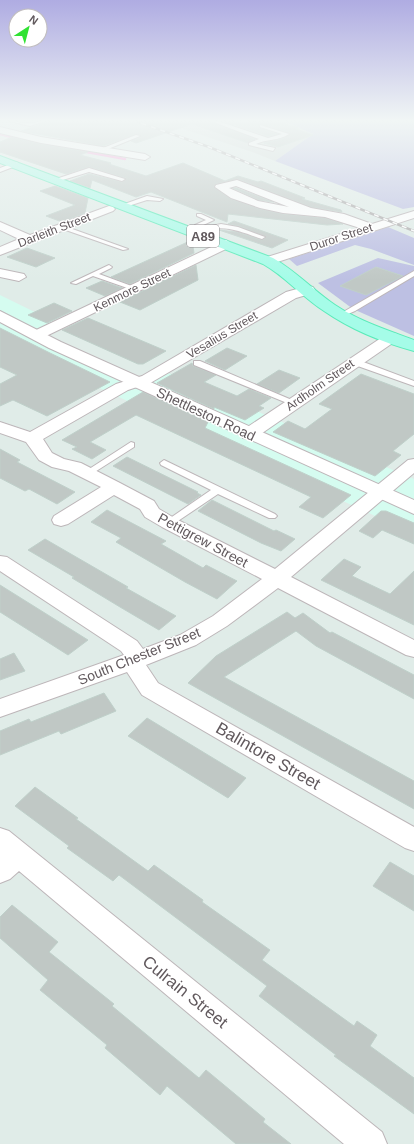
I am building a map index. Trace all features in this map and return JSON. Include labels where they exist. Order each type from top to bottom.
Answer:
[{"type":"main road","name":"A89","points":[[39,173],[268,261],[286,271],[341,315],[414,346]]},
{"type":"street","points":[[309,211],[292,211],[274,208],[229,194],[220,187],[237,183],[309,211],[346,218],[370,227]]},
{"type":"street","name":"Darleith Street","points":[[0,251],[108,209]]},
{"type":"street","name":"Duror Street","points":[[268,261],[414,214]]},
{"type":"street","points":[[0,226],[30,240]]},
{"type":"street","name":"Kenmore Street","points":[[37,335],[226,244]]},
{"type":"street","points":[[0,273],[19,277]]},
{"type":"street","name":"Vesalius Street","points":[[32,438],[122,387],[154,376],[185,358],[194,350],[291,295],[308,290]]},
{"type":"street","name":"Shettleston Road","points":[[0,316],[136,382],[414,508]]},
{"type":"street","name":"Ardholm Street","points":[[249,434],[392,337]]},
{"type":"street","points":[[0,426],[18,435],[32,438]]},
{"type":"street","name":"Pettigrew Street","points":[[32,438],[39,445],[44,456],[58,463],[75,467],[114,487],[147,505],[152,512],[169,523],[414,649]]},
{"type":"street","name":"South Chester Street","points":[[0,708],[188,640],[220,621],[276,579],[414,464]]},
{"type":"street","points":[[61,520],[114,487]]},
{"type":"street","name":"Balintore Street","points":[[0,562],[129,646],[150,689],[414,840]]},
{"type":"street","name":"Culrain Street","points":[[6,855],[370,1144]]},
{"type":"lane","points":[[56,180],[78,173]]},
{"type":"lane","points":[[101,173],[122,179]]},
{"type":"lane","points":[[122,206],[147,198],[160,199]]},
{"type":"lane","points":[[191,232],[211,220],[199,215]]},
{"type":"lane","points":[[191,232],[225,225],[262,237]]},
{"type":"lane","points":[[62,227],[125,249]]},
{"type":"lane","points":[[74,283],[109,267]]},
{"type":"lane","points":[[341,315],[353,310],[414,273]]},
{"type":"lane","points":[[93,274],[135,289]]},
{"type":"lane","points":[[355,362],[414,384]]},
{"type":"lane","points":[[197,364],[295,403]]},
{"type":"lane","points":[[87,473],[131,445]]},
{"type":"lane","points":[[164,463],[272,516]]},
{"type":"lane","points":[[169,523],[217,490]]},
{"type":"shaded area","points":[[308,173],[414,173],[414,207],[403,209]]},
{"type":"shaded area","points":[[388,227],[414,238],[414,265],[371,249],[355,245],[297,266],[289,259]]},
{"type":"shaded area","points":[[378,258],[414,266],[414,336],[353,309],[318,283]]},
{"type":"shaded area","points":[[0,295],[57,323],[33,335],[141,387],[166,372],[414,479],[414,534],[93,385],[0,338]]},
{"type":"building","points":[[110,173],[138,173],[146,176],[153,173],[207,173],[225,181],[238,176],[258,182],[261,181],[305,198],[302,199],[341,210],[342,212],[311,207],[238,179],[216,184],[214,187],[231,199],[260,209],[283,214],[325,218],[343,224],[327,225],[228,214],[227,222],[151,192],[136,197],[92,180],[90,188],[70,181],[89,174],[122,182],[126,178]]},
{"type":"building","points":[[55,186],[88,198],[85,213],[62,222],[46,216],[75,205],[40,191]]},
{"type":"building","points":[[233,188],[236,188],[274,202],[258,200]]},
{"type":"building","points":[[234,221],[288,240],[272,248],[219,230],[237,232],[262,240],[266,237],[239,226],[228,224]]},
{"type":"building","points":[[192,240],[194,253],[130,284],[111,277]]},
{"type":"building","points":[[27,248],[55,258],[36,267],[7,257]]},
{"type":"building","points":[[196,265],[198,280],[140,310],[120,302]]},
{"type":"building","points":[[376,267],[403,276],[366,295],[340,286]]},
{"type":"building","points":[[102,281],[122,288],[105,296],[86,288]]},
{"type":"building","points":[[54,303],[72,311],[47,323],[28,315]]},
{"type":"building","points":[[88,318],[166,351],[143,364],[138,364],[62,330]]},
{"type":"building","points":[[0,328],[110,382],[47,416],[13,400],[0,406],[0,384],[17,375],[0,367]]},
{"type":"building","points":[[227,348],[247,356],[225,370],[205,361]]},
{"type":"building","points":[[192,363],[193,366],[216,375],[204,382],[237,396],[249,389],[271,398],[259,406],[264,408],[245,420],[214,407],[214,409],[157,383]]},
{"type":"building","points":[[279,370],[300,378],[279,393],[257,384]]},
{"type":"building","points":[[361,374],[414,394],[414,434],[393,451],[401,455],[375,476],[273,432],[288,421],[305,429],[332,409],[319,404]]},
{"type":"building","points":[[143,392],[208,422],[205,428],[351,495],[323,518],[299,507],[311,497],[136,415],[90,442],[106,450],[92,459],[72,449],[77,447],[62,440]]},
{"type":"building","points":[[0,449],[20,460],[17,462],[75,492],[57,504],[29,489],[25,491],[0,478]]},
{"type":"building","points":[[127,457],[198,492],[197,493],[201,495],[188,504],[113,466]]},
{"type":"building","points":[[212,500],[274,531],[276,530],[295,539],[281,551],[261,543],[198,511]]},
{"type":"building","points":[[107,510],[166,541],[161,544],[203,568],[206,565],[237,581],[217,599],[185,582],[116,542],[121,538],[91,522]]},
{"type":"building","points":[[381,511],[386,511],[414,523],[414,544],[382,530],[373,538],[359,531]]},
{"type":"building","points":[[45,539],[176,616],[159,630],[28,550]]},
{"type":"building","points":[[344,559],[361,567],[352,576],[390,594],[414,571],[414,625],[321,580]]},
{"type":"building","points":[[0,585],[88,640],[68,655],[0,612]]},
{"type":"building","points":[[287,612],[295,618],[303,613],[330,633],[332,632],[414,675],[414,699],[316,646],[296,631],[224,677],[414,781],[414,809],[188,683],[216,656]]},
{"type":"building","points":[[14,653],[25,671],[0,680],[0,659]]},
{"type":"building","points":[[104,693],[116,711],[61,734],[59,731],[0,755],[0,731],[29,719],[31,722]]},
{"type":"building","points":[[147,718],[246,778],[228,798],[128,736]]},
{"type":"building","points":[[35,787],[78,818],[76,819],[148,871],[154,865],[203,900],[202,902],[270,950],[262,960],[354,1026],[357,1021],[377,1035],[370,1046],[414,1078],[414,1114],[334,1056],[336,1055],[259,996],[267,986],[119,875],[113,881],[67,848],[69,846],[15,806]]},
{"type":"building","points":[[390,862],[414,876],[414,911],[373,886]]},
{"type":"building","points":[[12,905],[58,942],[49,952],[114,1004],[112,1006],[199,1078],[206,1070],[265,1119],[263,1122],[291,1144],[236,1144],[167,1086],[160,1095],[105,1048],[107,1045],[40,990],[48,980],[0,938],[0,917]]},
{"type":"railway","points":[[273,173],[414,231]]}]
